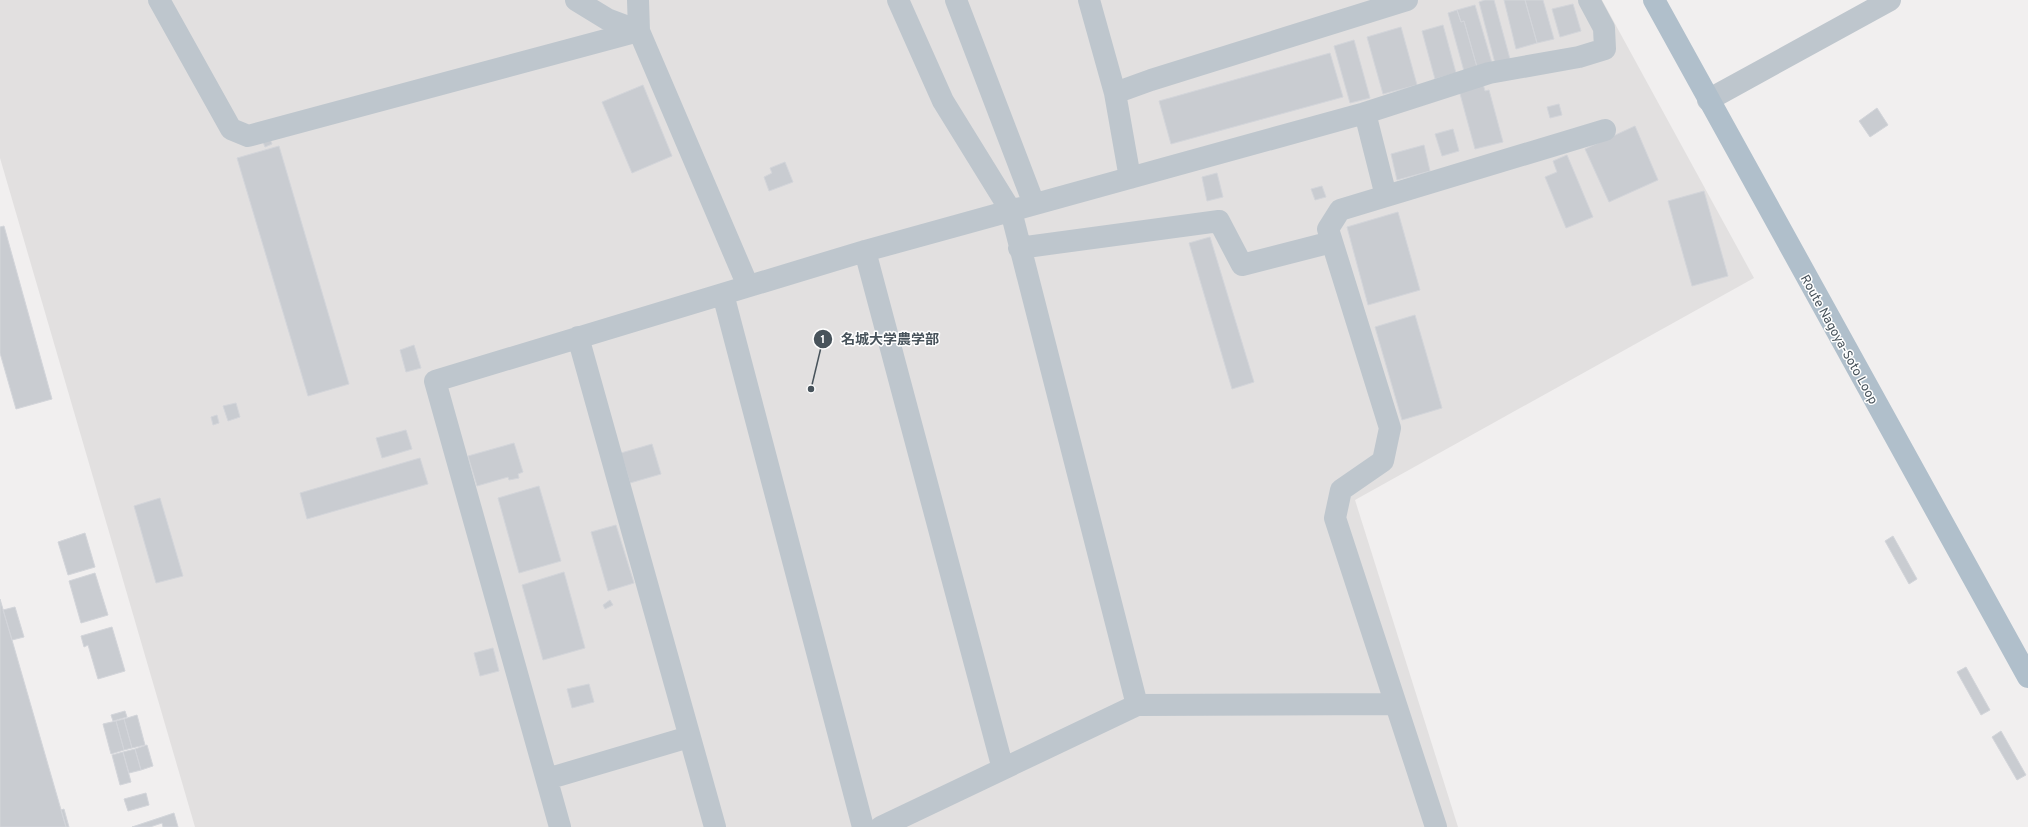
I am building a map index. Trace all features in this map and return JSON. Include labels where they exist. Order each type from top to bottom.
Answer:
[{"type":"main road","name":"Route Nagoya-Soto Loop","points":[[1654,0],[2028,677]]},
{"type":"street","points":[[159,0],[231,129],[248,136],[639,31]]},
{"type":"street","points":[[576,0],[607,19],[639,31]]},
{"type":"street","points":[[638,0],[639,31],[748,286]]},
{"type":"street","points":[[898,0],[943,101],[1011,211],[1019,248],[1137,705]]},
{"type":"street","points":[[956,0],[1034,204]]},
{"type":"street","points":[[1089,0],[1116,93],[1130,178]]},
{"type":"street","points":[[1116,93],[1159,77],[1407,0]]},
{"type":"street","points":[[560,827],[434,381],[865,251],[1365,113],[1489,73],[1579,57],[1605,49],[1604,28],[1589,0]]},
{"type":"street","points":[[1708,100],[1890,0]]},
{"type":"street","points":[[1365,113],[1386,196]]},
{"type":"street","points":[[1436,827],[1335,518],[1341,490],[1383,461],[1390,428],[1328,229],[1340,210],[1605,130]]},
{"type":"street","points":[[1019,248],[1219,221],[1242,265],[1332,242]]},
{"type":"street","points":[[865,251],[1003,769]]},
{"type":"street","points":[[723,294],[863,827]]},
{"type":"street","points":[[578,338],[715,827]]},
{"type":"street","points":[[881,827],[1137,705],[1395,704]]},
{"type":"street","points":[[547,779],[689,737]]},
{"type":"shaded area","points":[[0,0],[1602,0],[1754,278],[1355,500],[1458,827],[195,827],[0,158]]},
{"type":"building","points":[[1494,0],[1510,59],[1495,63],[1479,2]]},
{"type":"building","points":[[1504,0],[1525,0],[1537,43],[1516,49]]},
{"type":"building","points":[[1525,0],[1543,0],[1554,39],[1537,43]]},
{"type":"building","points":[[1573,4],[1581,31],[1560,37],[1552,9]]},
{"type":"building","points":[[1475,5],[1492,63],[1477,67],[1464,21],[1461,22],[1457,10]]},
{"type":"building","points":[[1457,10],[1461,22],[1464,21],[1477,67],[1464,71],[1448,13]]},
{"type":"building","points":[[1443,25],[1456,73],[1435,79],[1422,31]]},
{"type":"building","points":[[1401,27],[1417,85],[1383,94],[1367,37]]},
{"type":"building","points":[[1354,40],[1370,98],[1350,103],[1334,46]]},
{"type":"building","points":[[1330,53],[1343,97],[1171,144],[1159,101]]},
{"type":"building","points":[[1483,84],[1485,91],[1489,90],[1503,142],[1475,149],[1459,90]]},
{"type":"building","points":[[643,85],[672,156],[632,173],[602,102]]},
{"type":"building","points":[[1559,104],[1562,115],[1550,118],[1547,107]]},
{"type":"building","points":[[1877,108],[1888,125],[1870,137],[1859,121]]},
{"type":"building","points":[[1635,126],[1658,180],[1609,202],[1585,149]]},
{"type":"building","points":[[1453,129],[1459,151],[1442,156],[1435,134]]},
{"type":"building","points":[[270,139],[272,144],[265,147],[263,142]]},
{"type":"building","points":[[1424,145],[1430,171],[1397,180],[1391,154]]},
{"type":"building","points":[[279,146],[349,384],[308,396],[237,158]]},
{"type":"building","points":[[1567,155],[1593,217],[1566,228],[1545,177],[1557,172],[1553,161]]},
{"type":"building","points":[[785,162],[793,182],[769,191],[764,177],[772,173],[770,168]]},
{"type":"building","points":[[1217,173],[1223,197],[1207,201],[1202,177]]},
{"type":"building","points":[[1322,186],[1326,197],[1315,200],[1311,189]]},
{"type":"building","points":[[1704,191],[1728,276],[1692,286],[1668,201]]},
{"type":"building","points":[[1398,212],[1420,290],[1368,305],[1347,227]]},
{"type":"building","points":[[4,226],[52,399],[16,409],[0,353],[0,227]]},
{"type":"building","points":[[1210,237],[1254,382],[1232,389],[1189,243]]},
{"type":"building","points":[[1415,315],[1442,408],[1402,420],[1375,327]]},
{"type":"building","points":[[414,345],[421,368],[406,372],[400,350]]},
{"type":"building","points":[[236,403],[240,417],[228,421],[223,406]]},
{"type":"building","points":[[217,415],[219,423],[213,425],[211,417]]},
{"type":"building","points":[[406,430],[412,449],[382,458],[376,438]]},
{"type":"building","points":[[514,443],[523,472],[518,474],[519,478],[509,480],[508,477],[477,486],[468,456]]},
{"type":"building","points":[[652,444],[661,474],[630,483],[621,453]]},
{"type":"building","points":[[420,458],[428,484],[307,519],[300,493]]},
{"type":"building","points":[[539,486],[561,561],[519,573],[498,498]]},
{"type":"building","points":[[160,498],[183,576],[156,583],[134,506]]},
{"type":"building","points":[[616,525],[634,583],[608,591],[591,532]]},
{"type":"building","points":[[85,533],[95,567],[68,575],[58,542]]},
{"type":"building","points":[[1893,536],[1917,579],[1909,584],[1885,541]]},
{"type":"building","points":[[564,572],[585,648],[543,660],[522,585]]},
{"type":"building","points":[[95,573],[108,615],[81,623],[69,581]]},
{"type":"building","points":[[0,599],[12,640],[66,827],[0,827]]},
{"type":"building","points":[[610,600],[613,605],[605,609],[603,605]]},
{"type":"building","points":[[15,607],[24,637],[12,640],[3,610]]},
{"type":"building","points":[[112,627],[125,671],[98,679],[88,645],[84,647],[81,636]]},
{"type":"building","points":[[493,648],[499,671],[480,676],[474,653]]},
{"type":"building","points":[[1966,667],[1990,710],[1981,715],[1957,672]]},
{"type":"building","points":[[589,684],[594,702],[572,708],[567,689]]},
{"type":"building","points":[[125,711],[127,717],[113,721],[111,715]]},
{"type":"building","points":[[137,715],[145,745],[132,748],[124,719]]},
{"type":"building","points":[[124,719],[132,748],[124,750],[116,721]]},
{"type":"building","points":[[116,721],[124,750],[111,754],[103,724]]},
{"type":"building","points":[[2001,731],[2026,775],[2017,780],[1992,737]]},
{"type":"building","points":[[147,745],[153,766],[141,770],[135,749]]},
{"type":"building","points":[[135,749],[141,770],[129,773],[123,752]]},
{"type":"building","points":[[123,752],[131,782],[120,785],[112,755]]},
{"type":"building","points":[[146,793],[149,805],[128,811],[124,799]]},
{"type":"building","points":[[64,809],[69,827],[66,827],[61,810]]},
{"type":"building","points":[[174,813],[178,827],[163,827],[162,823],[150,827],[132,827]]},
{"type":"place","name":"名城大学農学部","points":[[811,389]]}]
